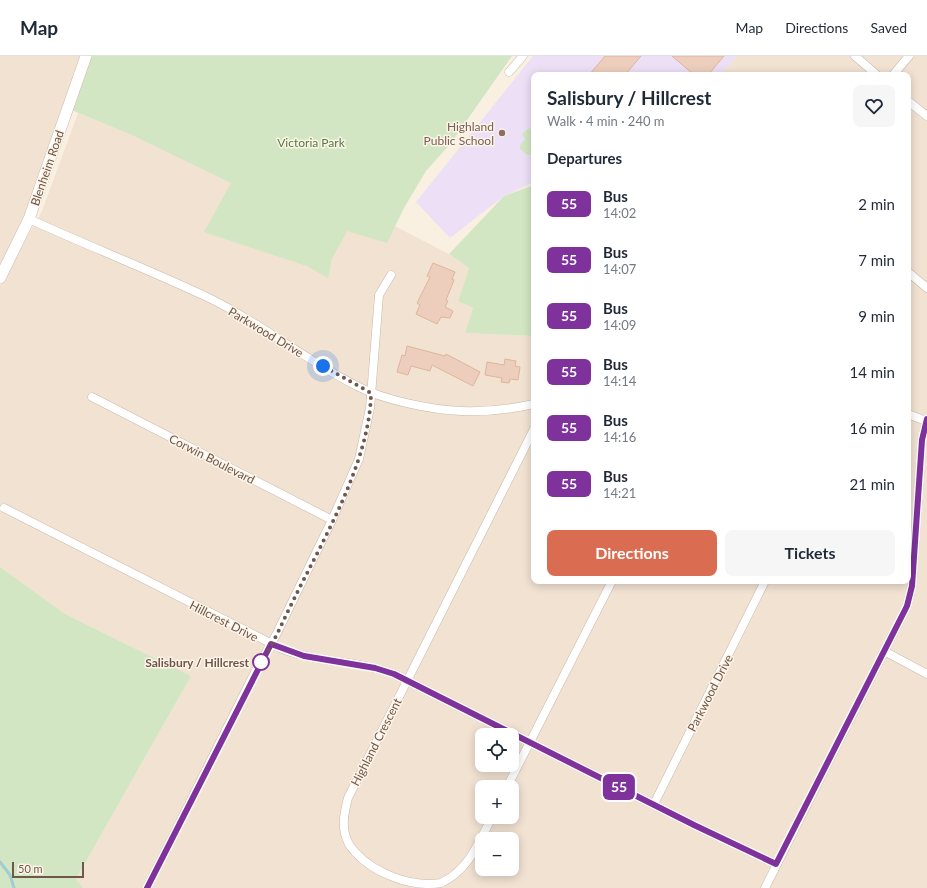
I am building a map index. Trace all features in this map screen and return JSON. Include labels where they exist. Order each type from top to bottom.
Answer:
[{"type":"main road","name":"Blenheim Road","points":[[0,278],[29,219],[86,56]]},
{"type":"street","points":[[509,72],[523,56]]},
{"type":"street","points":[[855,56],[874,72]]},
{"type":"street","points":[[896,72],[909,56]]},
{"type":"street","points":[[911,103],[927,116]]},
{"type":"street","name":"Parkwood Drive","points":[[29,219],[209,298],[263,328],[334,374],[371,393],[417,404],[462,411],[509,409],[531,405]]},
{"type":"street","points":[[147,888],[271,644],[332,520],[359,459],[370,408],[379,295],[391,275]]},
{"type":"street","points":[[911,275],[927,288]]},
{"type":"street","name":"Corwin Boulevard","points":[[92,397],[332,520]]},
{"type":"street","points":[[764,888],[903,614],[912,586],[922,440],[927,420],[911,415]]},
{"type":"street","name":"Highland Crescent","points":[[488,824],[468,863],[453,876],[440,883],[426,886],[406,885],[384,876],[366,864],[348,843],[343,818],[348,798],[531,435]]},
{"type":"street","name":"Hillcrest Drive","points":[[4,508],[271,644],[304,656],[386,671],[407,680],[694,825],[776,864]]},
{"type":"street","points":[[511,780],[610,584]]},
{"type":"street","name":"Parkwood Drive","points":[[654,804],[764,584]]},
{"type":"street","points":[[884,651],[927,674]]},
{"type":"shaded area","points":[[0,56],[86,56],[59,133],[0,278]]},
{"type":"shaded area","name":"Highland Public School","points":[[533,56],[737,56],[724,72],[531,72],[531,183],[504,196],[450,238],[416,202]]},
{"type":"shaded area","points":[[737,56],[927,56],[927,888],[83,888],[76,879],[191,676],[65,614],[0,567],[0,285],[42,211],[78,113],[154,144],[234,182],[327,277],[342,223],[381,219],[449,254],[469,268],[458,301],[473,308],[465,333],[531,336],[531,584],[911,584],[911,72],[724,72]]},
{"type":"green space","name":"Victoria Park","points":[[81,56],[512,56],[451,143],[426,171],[404,208],[387,243],[347,231],[332,259],[328,278],[307,266],[204,232],[231,183],[134,136],[64,107]]},
{"type":"green space","points":[[529,128],[531,130],[531,155],[527,155],[520,149],[520,145],[525,139],[522,134]]},
{"type":"green space","points":[[531,186],[531,336],[465,333],[473,308],[458,301],[469,268],[449,254],[504,196]]},
{"type":"green space","points":[[0,567],[65,614],[191,676],[76,879],[83,888],[0,888]]},
{"type":"building","points":[[605,56],[641,56],[628,72],[592,72]]},
{"type":"building","points":[[672,56],[724,56],[711,72],[691,72]]},
{"type":"building","points":[[433,263],[455,272],[452,279],[454,280],[446,300],[448,301],[445,307],[453,311],[450,318],[441,317],[437,324],[416,314],[420,305],[417,303],[430,277],[427,276]]},
{"type":"building","points":[[407,346],[445,356],[446,354],[480,372],[473,386],[432,365],[430,371],[411,366],[408,375],[397,372],[402,355],[405,356]]},
{"type":"building","points":[[505,359],[516,361],[515,366],[520,367],[518,380],[510,379],[509,383],[501,382],[502,378],[485,375],[487,362],[504,365]]},
{"type":"waterway","points":[[0,862],[10,875],[14,888]]},
{"type":"bus line","name":"55","points":[[147,888],[254,674],[271,644],[304,656],[375,668],[394,674],[694,825],[776,864],[907,606],[912,586],[922,440],[927,419]]},
{"type":"place","name":"Highland Public School","points":[[502,133]]},
{"type":"place","name":"Salisbury / Hillcrest","points":[[261,662]]},
{"type":"route","points":[[261,662],[276,635],[332,520],[354,471],[359,459],[370,408],[371,393],[334,374],[323,366]]}]
